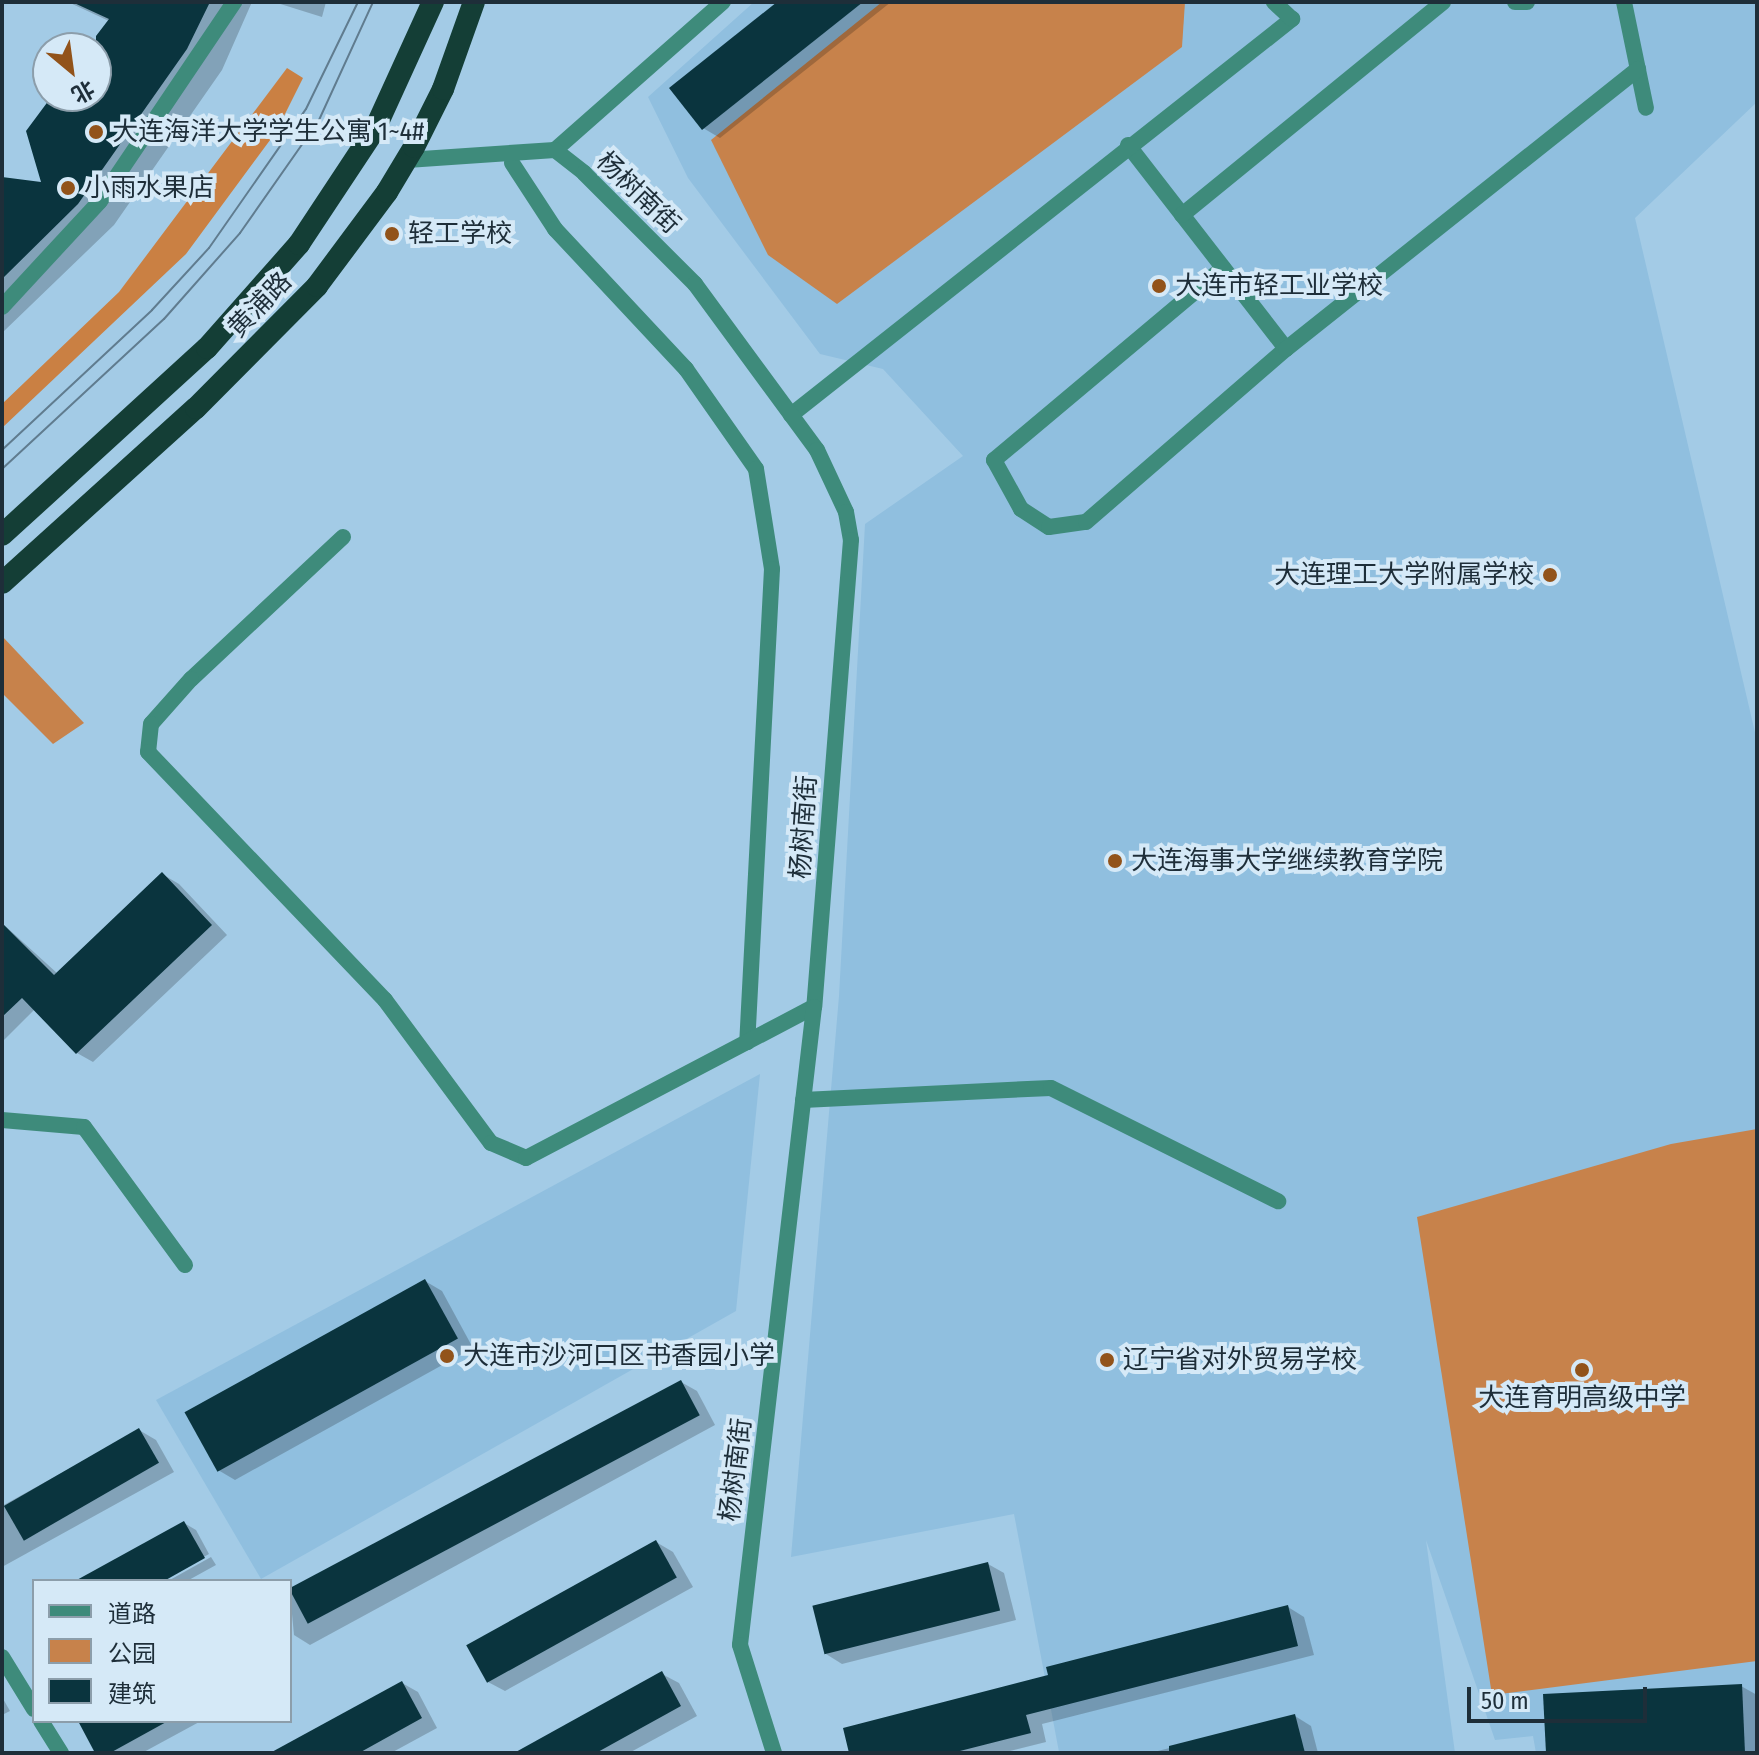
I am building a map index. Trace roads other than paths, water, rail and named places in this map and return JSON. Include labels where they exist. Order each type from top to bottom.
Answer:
[{"type":"highway","name":"黄浦路","points":[[2,535],[207,348],[299,244],[375,129],[433,2]]},
{"type":"highway","name":"黄浦路","points":[[2,583],[288,317],[354,240],[407,160],[443,89],[474,2]]},
{"type":"street","points":[[2,307],[100,201],[234,2]]},
{"type":"street","points":[[407,160],[555,150],[723,2]]},
{"type":"street","points":[[791,415],[1128,145],[1292,19],[1274,2]]},
{"type":"street","points":[[1182,215],[1443,2]]},
{"type":"street","points":[[1515,2],[1527,2]]},
{"type":"street","points":[[1624,2],[1646,108]]},
{"type":"street","points":[[1223,268],[994,460],[1021,509],[1049,527],[1086,522],[1286,349],[1638,69]]},
{"type":"street","points":[[1128,145],[1286,349]]},
{"type":"street","name":"杨树南街","points":[[555,150],[649,233],[695,284],[791,415],[836,488],[851,540],[814,1007],[740,1645],[774,1753]]},
{"type":"street","points":[[512,163],[555,229],[686,369],[756,469],[772,569],[747,1042]]},
{"type":"street","points":[[343,537],[191,679],[151,724],[148,752],[385,1000],[491,1143],[526,1158],[814,1007]]},
{"type":"street","points":[[803,1100],[1051,1088],[1278,1201]]},
{"type":"street","points":[[2,1120],[84,1127],[185,1265]]},
{"type":"street","points":[[2,1657],[32,1706]]},
{"type":"street","points":[[42,1723],[61,1753]]},
{"type":"tram line","points":[[2,450],[152,310],[209,248],[306,109],[358,2]]},
{"type":"tram line","points":[[2,469],[164,319],[240,233],[319,120],[373,2]]},
{"type":"place","name":"大连海洋大学学生公寓 1~4#","points":[[96,132]]},
{"type":"place","name":"小雨水果店","points":[[68,188]]},
{"type":"place","name":"轻工学校","points":[[392,234]]},
{"type":"place","name":"大连市轻工业学校","points":[[1159,286]]},
{"type":"place","name":"大连理工大学附属学校","points":[[1550,575]]},
{"type":"place","name":"大连海事大学继续教育学院","points":[[1115,861]]},
{"type":"place","name":"大连市沙河口区书香园小学","points":[[447,1356]]},
{"type":"place","name":"辽宁省对外贸易学校","points":[[1107,1360]]},
{"type":"place","name":"大连育明高级中学","points":[[1582,1370]]}]
